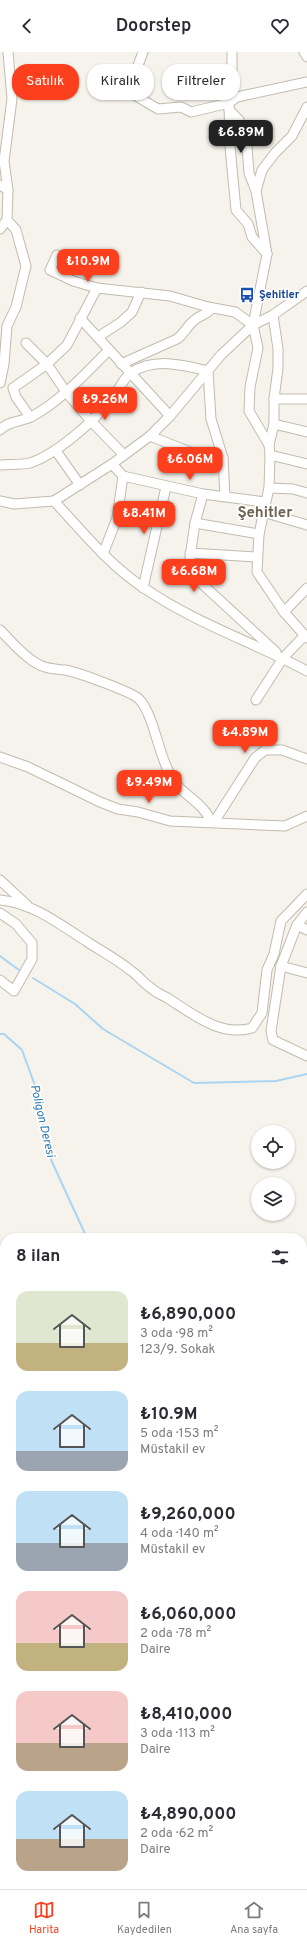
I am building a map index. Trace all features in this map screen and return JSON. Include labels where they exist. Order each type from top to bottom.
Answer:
[{"type":"street","points":[[0,382],[4,364],[7,326],[16,307],[26,266],[16,230],[7,220],[4,161],[12,99],[8,52]]},
{"type":"street","points":[[143,52],[133,79],[133,89],[136,96],[158,109],[181,107],[191,112],[229,107],[237,97],[307,82]]},
{"type":"street","points":[[232,52],[232,92],[229,107],[230,147],[236,210],[248,224],[252,237],[267,254]]},
{"type":"street","points":[[304,52],[307,57]]},
{"type":"street","points":[[229,107],[239,120],[247,147],[249,173],[256,191],[267,254],[253,325],[258,348],[250,387],[249,410],[269,445]]},
{"type":"street","points":[[256,191],[262,170],[275,153],[292,136],[307,107]]},
{"type":"street","points":[[0,185],[5,194]]},
{"type":"street","points":[[0,229],[7,220]]},
{"type":"street","points":[[58,255],[50,270],[73,281],[97,288],[170,296],[212,308],[235,312],[253,325]]},
{"type":"street","points":[[30,417],[16,397],[13,388],[47,364],[67,345],[97,288]]},
{"type":"street","points":[[0,501],[14,504],[54,501],[112,464],[123,454],[150,436],[170,416],[221,355],[253,325],[273,315],[307,291]]},
{"type":"street","points":[[98,337],[121,322],[132,312],[141,292]]},
{"type":"street","points":[[121,364],[138,355],[177,339],[184,333],[192,322],[209,312],[212,308]]},
{"type":"street","points":[[256,700],[283,658],[306,636],[284,612],[257,572],[256,556],[259,534],[269,488],[269,445],[274,424],[274,399],[278,368],[278,349],[273,315]]},
{"type":"street","points":[[80,318],[170,416]]},
{"type":"street","points":[[26,342],[47,364],[66,392],[90,420],[123,454]]},
{"type":"street","points":[[0,430],[5,425],[30,417],[66,392],[108,350]]},
{"type":"street","points":[[0,465],[29,463],[56,451],[110,402],[130,373],[142,368],[159,364],[176,363],[208,371]]},
{"type":"street","points":[[208,371],[211,420],[223,458],[224,496]]},
{"type":"street","points":[[274,399],[307,398]]},
{"type":"street","points":[[274,424],[307,432]]},
{"type":"street","points":[[150,436],[190,452],[223,458]]},
{"type":"street","points":[[56,451],[80,485]]},
{"type":"street","points":[[270,455],[307,464]]},
{"type":"street","points":[[112,464],[123,476],[166,487],[203,494],[265,502]]},
{"type":"street","points":[[103,554],[118,518],[123,476]]},
{"type":"street","points":[[143,588],[166,487]]},
{"type":"street","points":[[269,488],[293,489],[307,493]]},
{"type":"street","points":[[203,494],[195,523],[188,571],[283,658]]},
{"type":"street","points":[[54,501],[103,554],[143,588],[201,622],[283,658],[307,671]]},
{"type":"street","points":[[263,512],[307,525]]},
{"type":"street","points":[[195,523],[259,534]]},
{"type":"street","points":[[190,553],[256,556]]},
{"type":"street","points":[[284,612],[307,588]]},
{"type":"street","points":[[0,630],[36,664],[50,669],[66,670],[88,677],[137,697],[146,711],[166,766],[173,780],[208,813],[212,822]]},
{"type":"street","points":[[212,822],[255,758],[265,750],[282,750],[307,759]]},
{"type":"street","points":[[0,757],[28,767],[100,802],[118,809],[138,812],[170,821],[286,826],[307,816]]},
{"type":"street","points":[[0,880],[28,907],[117,960],[151,988],[192,1015],[213,1025],[241,1032],[252,1028],[262,1013],[268,970],[274,954],[281,921],[307,894]]},
{"type":"street","points":[[0,980],[14,991],[32,959],[32,943],[16,924],[1,913],[5,901],[28,907]]},
{"type":"street","points":[[306,1053],[273,1040],[272,1022],[281,966],[297,925],[307,912]]},
{"type":"street","points":[[297,925],[307,930]]},
{"type":"street","points":[[281,966],[307,973]]},
{"type":"waterway","points":[[0,956],[19,970]]},
{"type":"waterway","points":[[33,978],[75,1004],[103,1029],[194,1083],[276,1081],[307,1074]]},
{"type":"waterway","name":"Poligon Deresi","points":[[0,1034],[4,1034],[22,1050],[41,1102],[44,1131],[52,1162],[85,1233]]},
{"type":"place","name":"Şehitler","points":[[247,295]]},
{"type":"district","name":"Şehitler","points":[[265,513]]}]
